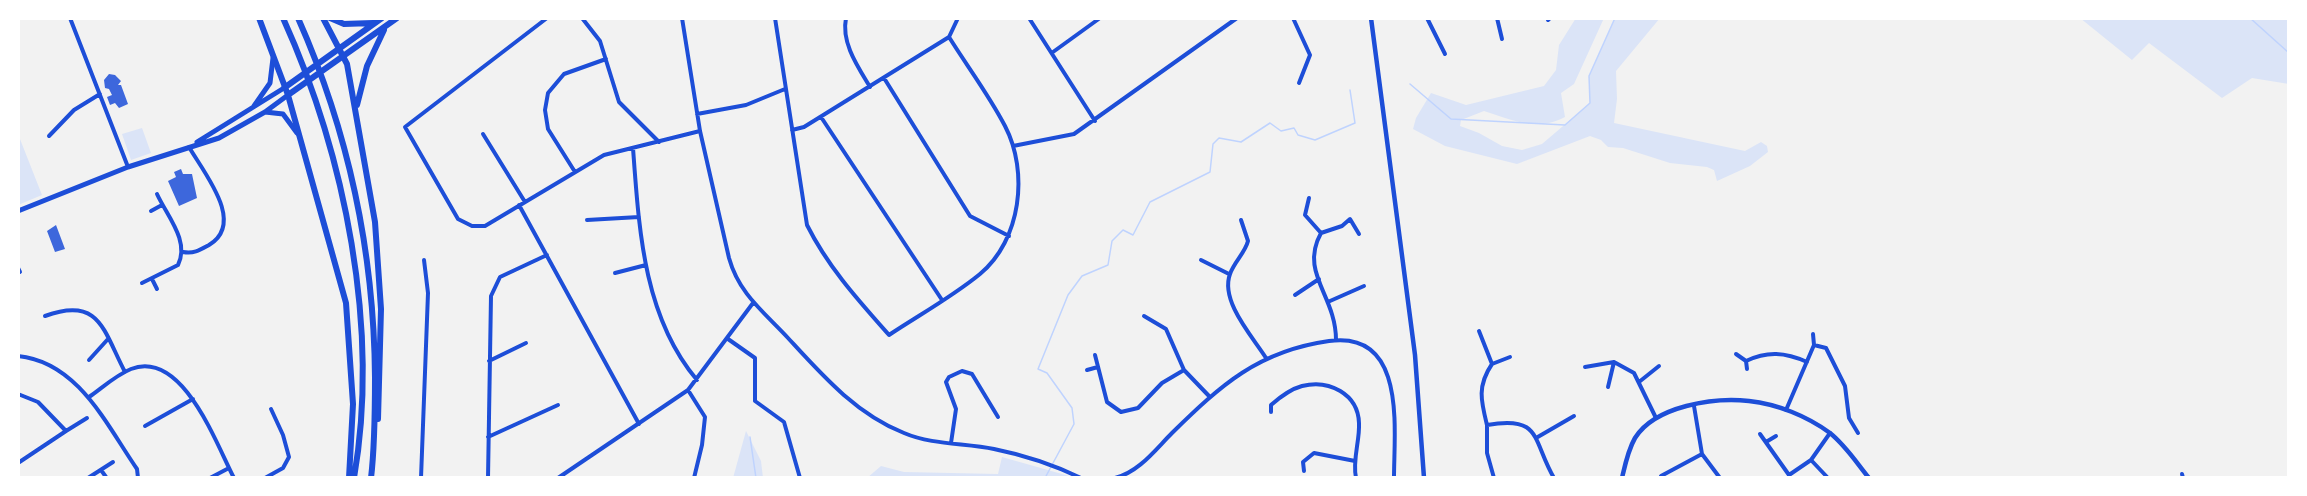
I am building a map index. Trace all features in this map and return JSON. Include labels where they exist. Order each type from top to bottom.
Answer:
[{"type":"highway","points":[[259,18],[288,95],[346,303],[353,404],[350,478]]},
{"type":"highway","points":[[283,18],[303,65],[329,141],[352,246],[360,323],[361,358],[358,444],[354,478]]},
{"type":"highway","points":[[298,18],[338,125],[362,223],[374,331],[374,445]]},
{"type":"highway","points":[[323,18],[336,51],[343,56],[356,107],[379,263],[380,405],[371,478]]},
{"type":"highway","points":[[330,18],[344,24],[375,23]]},
{"type":"highway","points":[[288,95],[295,85],[336,51],[382,18]]},
{"type":"highway","points":[[284,88],[295,85],[337,60],[397,18]]},
{"type":"highway","points":[[356,107],[373,50],[388,25]]},
{"type":"main road","points":[[251,110],[270,84],[273,58]]},
{"type":"main road","points":[[191,146],[284,88]]},
{"type":"main road","points":[[18,211],[128,167],[219,138],[266,112],[288,95]]},
{"type":"main road","points":[[266,112],[283,114],[298,134]]},
{"type":"street","points":[[70,18],[128,167]]},
{"type":"street","points":[[547,18],[405,127],[458,219],[472,226],[485,226],[604,155],[700,131]]},
{"type":"street","points":[[582,18],[600,41],[619,102],[659,142]]},
{"type":"street","points":[[682,18],[700,131],[733,273],[753,303],[838,390],[866,413],[903,433],[994,449],[1065,470],[1081,478]]},
{"type":"street","points":[[775,18],[807,225],[818,248],[839,278],[889,335],[981,273],[999,255],[1009,236],[1016,211],[1019,180],[1013,146],[1005,127],[949,37]]},
{"type":"street","points":[[846,18],[847,42],[854,60],[870,87]]},
{"type":"street","points":[[792,130],[804,127],[821,117],[949,37],[958,18]]},
{"type":"street","points":[[1029,18],[1053,52],[1095,122]]},
{"type":"street","points":[[1053,52],[1100,18]]},
{"type":"street","points":[[1013,146],[1074,134],[1095,122],[1237,18]]},
{"type":"street","points":[[1293,18],[1310,55],[1299,83]]},
{"type":"street","points":[[1371,18],[1415,355],[1424,478]]},
{"type":"street","points":[[1427,18],[1436,30],[1445,54]]},
{"type":"street","points":[[1497,18],[1502,39]]},
{"type":"street","points":[[575,172],[548,129],[545,110],[548,93],[564,74],[606,59]]},
{"type":"street","points":[[884,78],[970,216],[1009,236]]},
{"type":"street","points":[[697,114],[746,105],[785,89]]},
{"type":"street","points":[[49,136],[74,110],[100,94]]},
{"type":"street","points":[[821,117],[942,300]]},
{"type":"street","points":[[483,134],[525,202]]},
{"type":"street","points":[[183,252],[198,252],[214,242],[221,236],[226,223],[222,207],[191,146]]},
{"type":"street","points":[[633,148],[646,265],[674,347],[697,380]]},
{"type":"street","points":[[142,283],[178,265],[183,252],[181,242],[157,194]]},
{"type":"street","points":[[1309,198],[1305,215],[1321,233]]},
{"type":"street","points":[[151,211],[162,205]]},
{"type":"street","points":[[519,205],[639,423]]},
{"type":"street","points":[[587,220],[639,217]]},
{"type":"street","points":[[1321,233],[1342,226],[1350,219],[1359,234]]},
{"type":"street","points":[[1241,220],[1248,241],[1229,274],[1231,301],[1266,357]]},
{"type":"street","points":[[1321,233],[1312,259],[1334,314],[1336,340]]},
{"type":"street","points":[[488,478],[491,296],[500,277],[547,255]]},
{"type":"street","points":[[421,478],[428,293],[424,260]]},
{"type":"street","points":[[1201,260],[1229,274]]},
{"type":"street","points":[[615,273],[646,265]]},
{"type":"street","points":[[152,279],[157,289]]},
{"type":"street","points":[[1295,295],[1319,279]]},
{"type":"street","points":[[1330,301],[1364,286]]},
{"type":"street","points":[[558,478],[688,390],[753,303]]},
{"type":"street","points":[[45,316],[65,309],[79,309],[90,313],[108,339],[125,372]]},
{"type":"street","points":[[1144,316],[1166,328],[1184,370],[1209,396]]},
{"type":"street","points":[[1479,331],[1492,364]]},
{"type":"street","points":[[1786,410],[1814,345],[1813,334]]},
{"type":"street","points":[[88,360],[108,339]]},
{"type":"street","points":[[728,339],[755,358],[754,401],[784,422],[800,478]]},
{"type":"street","points":[[1115,478],[1136,468],[1209,396],[1237,374],[1266,357],[1288,349],[1336,340],[1358,343],[1371,350],[1380,358],[1391,381],[1394,478]]},
{"type":"street","points":[[489,360],[526,344]]},
{"type":"street","points":[[1814,345],[1826,348],[1845,386],[1850,418],[1858,433]]},
{"type":"street","points":[[1736,354],[1746,361],[1747,369]]},
{"type":"street","points":[[1746,361],[1762,354],[1789,354],[1807,362]]},
{"type":"street","points":[[1095,355],[1107,402],[1126,412],[1138,408],[1162,383],[1184,370]]},
{"type":"street","points":[[18,356],[48,363],[78,384],[138,476]]},
{"type":"street","points":[[1494,478],[1487,453],[1487,425],[1480,391],[1484,376],[1492,364],[1510,357]]},
{"type":"street","points":[[1585,367],[1614,362],[1634,373],[1656,418]]},
{"type":"street","points":[[1608,387],[1614,362]]},
{"type":"street","points":[[1639,382],[1659,366]]},
{"type":"street","points":[[88,397],[125,372],[138,367],[157,370],[179,382],[209,424],[234,478]]},
{"type":"street","points":[[1087,370],[1098,367]]},
{"type":"street","points":[[951,443],[956,409],[946,382],[962,370],[972,374],[998,417]]},
{"type":"street","points":[[1271,412],[1271,405],[1302,386],[1318,384],[1339,389],[1350,398],[1358,415],[1356,478]]},
{"type":"street","points":[[688,390],[705,417],[702,445],[694,478]]},
{"type":"street","points":[[18,394],[38,402],[66,431]]},
{"type":"street","points":[[145,426],[193,399]]},
{"type":"street","points":[[1622,478],[1634,439],[1656,418],[1673,410],[1726,400],[1748,401],[1786,410],[1830,433],[1855,458],[1867,477]]},
{"type":"street","points":[[487,438],[558,405]]},
{"type":"street","points":[[1694,406],[1702,453],[1720,478]]},
{"type":"street","points":[[265,478],[283,468],[289,457],[284,435],[271,409]]},
{"type":"street","points":[[1536,438],[1574,416]]},
{"type":"street","points":[[18,463],[87,418]]},
{"type":"street","points":[[1487,425],[1515,421],[1536,438],[1554,478]]},
{"type":"street","points":[[1760,434],[1789,475],[1812,460],[1830,433]]},
{"type":"street","points":[[1766,442],[1776,436]]},
{"type":"street","points":[[1304,471],[1303,462],[1314,453],[1355,461]]},
{"type":"street","points":[[1661,476],[1702,453]]},
{"type":"street","points":[[1812,460],[1828,478]]},
{"type":"street","points":[[88,478],[113,462]]},
{"type":"street","points":[[210,478],[229,468]]},
{"type":"street","points":[[101,470],[106,477]]},
{"type":"shaded area","points":[[1576,18],[1604,18],[1574,84],[1561,93],[1565,117],[1544,124],[1534,124],[1515,121],[1484,111],[1461,120],[1460,126],[1479,133],[1502,146],[1522,150],[1542,144],[1590,103],[1589,76],[1615,18],[1660,18],[1616,71],[1617,99],[1614,123],[1745,151],[1761,142],[1767,146],[1768,152],[1750,166],[1717,181],[1714,170],[1707,167],[1670,163],[1623,148],[1608,147],[1601,140],[1590,136],[1517,164],[1445,146],[1413,129],[1416,118],[1431,93],[1466,105],[1544,86],[1556,70],[1559,45]]},
{"type":"shaded area","points":[[2080,18],[2289,18],[2289,84],[2252,78],[2222,98],[2149,43],[2132,60]]},
{"type":"shaded area","points":[[142,128],[151,153],[131,160],[122,134]]},
{"type":"shaded area","points":[[18,134],[42,195],[18,205]]},
{"type":"shaded area","points":[[746,431],[761,461],[763,478],[733,478]]},
{"type":"shaded area","points":[[1002,457],[1076,478],[867,478],[881,466],[904,472],[998,474]]},
{"type":"building","points":[[109,74],[115,75],[121,81],[118,85],[121,85],[128,104],[119,108],[115,103],[110,105],[107,97],[112,95],[109,89],[105,88],[104,80]]},
{"type":"building","points":[[181,169],[183,174],[192,174],[197,198],[179,206],[168,181],[176,177],[174,172]]},
{"type":"building","points":[[56,225],[65,249],[55,252],[47,231]]},
{"type":"waterway","points":[[1410,84],[1451,119],[1565,125],[1590,103],[1589,76],[1615,18]]},
{"type":"waterway","points":[[2250,18],[2289,53]]},
{"type":"waterway","points":[[1045,478],[1074,424],[1072,408],[1047,373],[1038,369],[1068,295],[1082,276],[1108,265],[1112,241],[1123,230],[1133,235],[1150,202],[1210,172],[1213,144],[1219,138],[1241,142],[1270,123],[1281,131],[1294,128],[1298,135],[1315,140],[1355,123],[1350,90]]},
{"type":"waterway","points":[[750,437],[756,478]]}]
